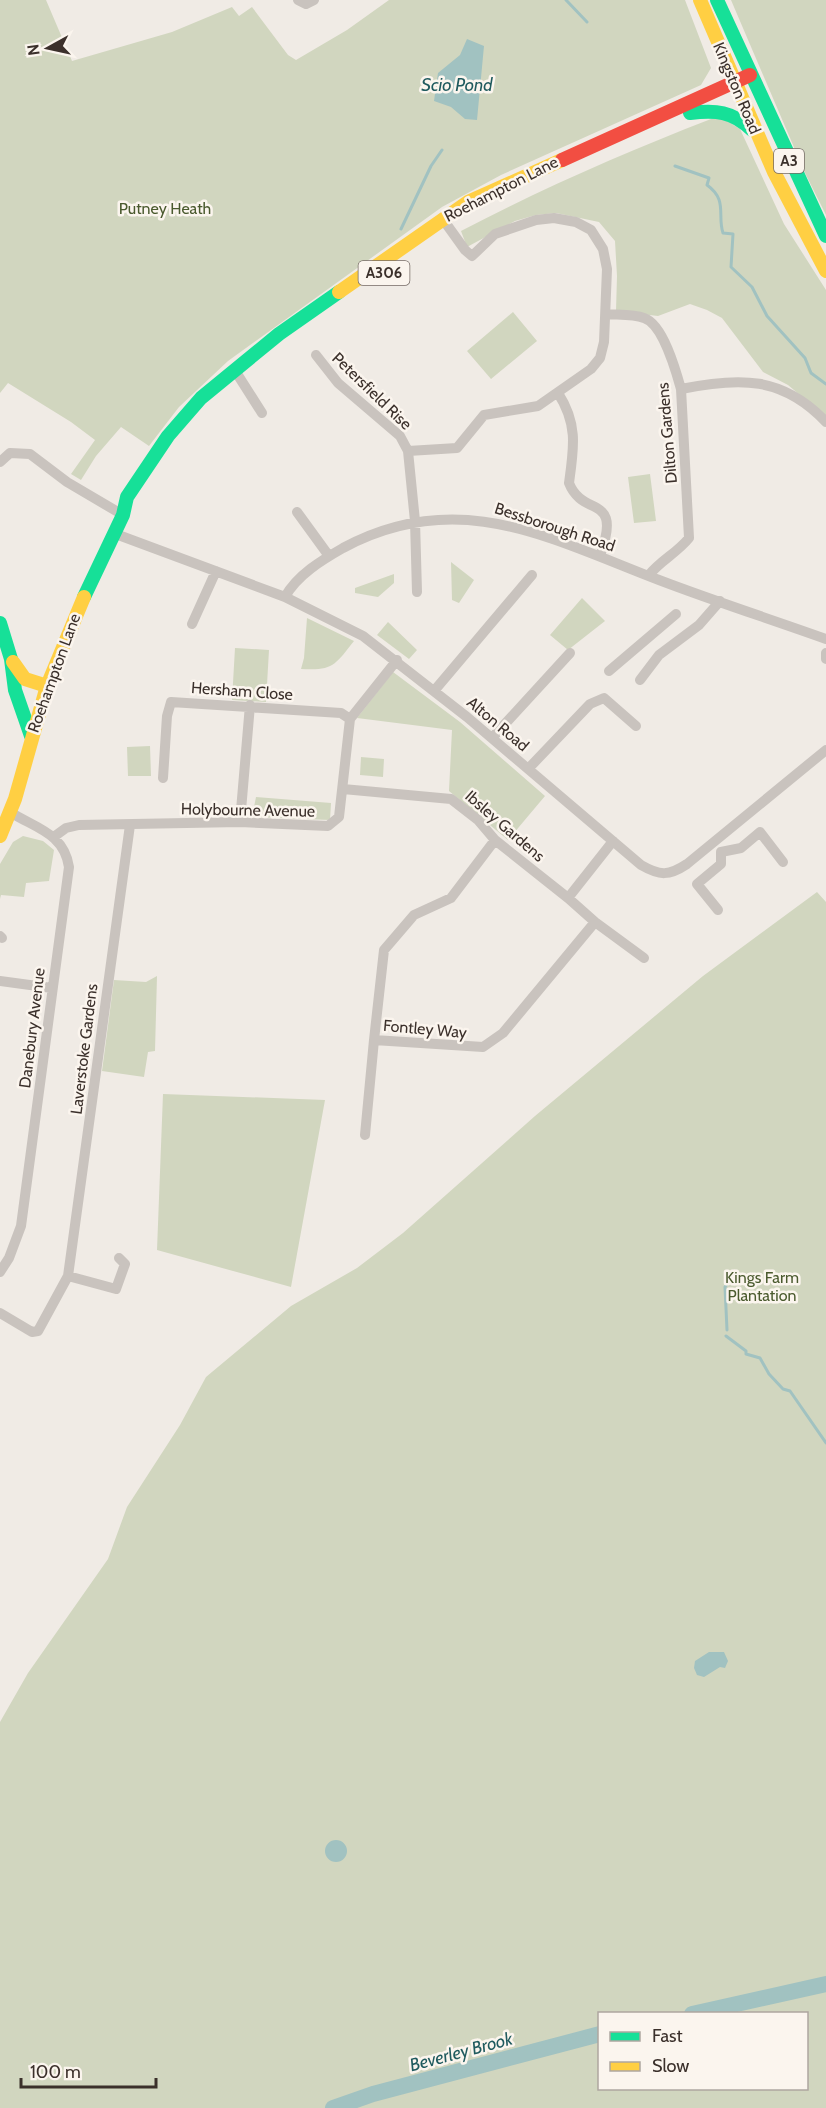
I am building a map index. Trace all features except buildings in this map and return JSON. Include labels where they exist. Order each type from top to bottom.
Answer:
[{"type":"main road","name":"Kingston Road","points":[[700,0],[793,216],[826,271]]},
{"type":"main road","name":"Kingston Road","points":[[717,0],[826,236]]},
{"type":"main road","points":[[700,98],[716,79],[719,45]]},
{"type":"main road","name":"A306","points":[[737,87],[752,80]]},
{"type":"main road","name":"Roehampton Lane","points":[[0,836],[5,808],[47,686],[69,628],[123,516],[127,497],[168,436],[201,398],[445,223],[504,184],[700,98],[737,87]]},
{"type":"main road","name":"Roehampton Lane","points":[[445,223],[690,113],[737,87]]},
{"type":"main road","name":"A306","points":[[690,113],[730,112],[738,115],[756,134]]},
{"type":"main road","points":[[0,623],[11,659],[15,690],[31,736]]},
{"type":"main road","points":[[11,659],[25,678],[47,686]]},
{"type":"street","points":[[298,0],[306,4],[314,0]]},
{"type":"street","points":[[408,451],[457,448],[484,415],[530,409],[558,393],[591,369],[600,358],[604,342],[608,291],[603,249],[591,231],[576,222],[554,218],[519,224],[495,234],[472,256],[445,223]]},
{"type":"street","name":"Dilton Gardens","points":[[606,314],[645,318],[654,325],[674,366],[681,389],[689,538],[677,553],[658,564],[649,575]]},
{"type":"street","name":"Petersfield Rise","points":[[316,356],[338,383],[400,436],[408,451],[415,521],[417,592]]},
{"type":"street","points":[[238,373],[262,413]]},
{"type":"street","points":[[681,389],[741,380],[762,383],[782,389],[812,408],[826,422]]},
{"type":"street","points":[[558,393],[570,411],[573,423],[569,483],[572,489],[601,510],[607,519],[606,537],[600,556]]},
{"type":"street","points":[[0,462],[10,453],[30,454],[76,487],[123,516]]},
{"type":"street","points":[[297,512],[329,556]]},
{"type":"street","name":"Bessborough Road","points":[[285,597],[297,580],[329,556],[380,531],[415,521],[449,517],[481,519],[600,556],[826,639]]},
{"type":"street","name":"Alton Road","points":[[113,533],[285,597],[363,636],[397,660],[492,738],[641,865],[664,875],[687,864],[826,750]]},
{"type":"street","points":[[192,624],[216,571]]},
{"type":"street","points":[[434,691],[532,574]]},
{"type":"street","points":[[640,680],[659,655],[699,625],[720,600]]},
{"type":"street","points":[[609,671],[676,614]]},
{"type":"street","points":[[643,642],[659,655]]},
{"type":"street","points":[[492,738],[570,653]]},
{"type":"street","points":[[826,653],[826,659]]},
{"type":"street","points":[[350,719],[397,660]]},
{"type":"street","points":[[528,769],[590,704],[604,698],[636,726]]},
{"type":"street","name":"Hersham Close","points":[[163,778],[167,716],[171,702],[250,705],[340,713],[350,719]]},
{"type":"street","points":[[240,822],[250,705]]},
{"type":"street","name":"Holybourne Avenue","points":[[55,836],[71,826],[240,822],[328,826],[339,817],[350,719]]},
{"type":"street","name":"Ibsley Gardens","points":[[343,789],[451,799],[478,820],[495,840],[595,922],[644,958]]},
{"type":"street","points":[[5,808],[55,836]]},
{"type":"street","name":"Laverstoke Gardens","points":[[0,1313],[34,1332],[40,1328],[68,1276],[130,825]]},
{"type":"street","points":[[721,852],[741,848],[760,832],[783,862]]},
{"type":"street","name":"Danebury Avenue","points":[[0,1272],[9,1258],[21,1226],[69,867],[66,854],[55,836]]},
{"type":"street","name":"Fontley Way","points":[[495,840],[451,898],[414,915],[384,950],[374,1040],[483,1047],[503,1032],[595,922]]},
{"type":"street","points":[[568,898],[613,841]]},
{"type":"street","points":[[713,841],[721,852],[721,864],[696,884],[718,910]]},
{"type":"street","points":[[0,981],[52,988]]},
{"type":"street","points":[[365,1135],[374,1040]]},
{"type":"street","points":[[68,1276],[116,1289],[125,1264],[119,1258]]},
{"type":"green space","name":"Putney Heath","points":[[0,0],[46,0],[72,61],[172,32],[232,7],[239,16],[252,7],[288,55],[296,60],[347,30],[389,0],[685,0],[711,68],[701,85],[501,175],[442,207],[228,361],[179,407],[149,446],[121,427],[96,456],[81,480],[71,474],[95,440],[71,422],[8,383],[0,393]]},
{"type":"green space","points":[[731,0],[826,0],[826,215],[805,173]]},
{"type":"green space","points":[[722,118],[740,129],[784,224],[826,290],[826,417],[788,385],[763,372],[722,318],[707,310],[690,304],[658,316],[616,311],[615,241],[599,222],[556,213],[536,215],[515,221],[467,247],[461,231],[554,185],[616,158],[711,119]]},
{"type":"green space","points":[[513,312],[537,341],[491,379],[467,351]]},
{"type":"green space","points":[[650,474],[656,521],[634,523],[628,477]]},
{"type":"green space","points":[[451,562],[474,580],[459,603],[452,600]]},
{"type":"green space","points":[[394,574],[394,583],[378,597],[355,593],[355,588]]},
{"type":"green space","points":[[582,598],[605,621],[568,650],[550,635]]},
{"type":"green space","points":[[307,618],[354,641],[332,665],[320,669],[301,669]]},
{"type":"green space","points":[[388,622],[417,650],[409,659],[377,635]]},
{"type":"green space","points":[[235,648],[269,650],[266,702],[232,700]]},
{"type":"green space","points":[[393,672],[460,722],[545,796],[508,840],[449,791],[452,730],[357,718]]},
{"type":"green space","points":[[150,746],[151,776],[128,776],[127,747]]},
{"type":"green space","points":[[361,757],[384,759],[383,777],[360,775]]},
{"type":"green space","points":[[256,797],[331,803],[330,820],[252,817]]},
{"type":"green space","points":[[23,836],[43,841],[54,850],[49,881],[26,883],[24,897],[1,895],[0,899],[0,864],[13,842]]},
{"type":"green space","name":"Kings Farm Plantation","points":[[817,892],[826,902],[826,2108],[0,2108],[0,1722],[28,1673],[108,1559],[127,1507],[180,1425],[206,1377],[291,1306],[357,1268],[403,1233],[535,1116],[703,976]]},
{"type":"green space","points":[[157,976],[155,1051],[148,1052],[144,1077],[102,1071],[114,980],[146,982]]},
{"type":"green space","points":[[163,1094],[325,1100],[291,1287],[157,1250]]},
{"type":"water","name":"Scio Pond","points":[[467,39],[484,46],[477,120],[465,119],[451,107],[434,101],[438,73],[460,55]]},
{"type":"water","points":[[709,1652],[724,1652],[728,1661],[725,1668],[720,1667],[704,1677],[697,1675],[694,1668],[695,1661]]},
{"type":"water","points":[[336,1840],[344,1843],[347,1851],[344,1859],[336,1862],[328,1859],[325,1851],[328,1843]]},
{"type":"waterway","points":[[566,0],[587,22]]},
{"type":"waterway","points":[[401,229],[431,166],[442,150]]},
{"type":"waterway","points":[[675,166],[709,178],[707,185],[718,196],[720,202],[723,233],[733,234],[731,267],[752,287],[767,316],[805,358],[811,373],[826,384]]},
{"type":"waterway","points":[[727,1284],[725,1287],[727,1330]]},
{"type":"waterway","points":[[726,1336],[746,1351],[746,1354],[760,1358],[769,1374],[783,1389],[790,1391],[826,1443]]},
{"type":"waterway","name":"Beverley Brook","points":[[701,2012],[826,1984]]},
{"type":"waterway","name":"Beverley Brook","points":[[333,2108],[373,2094],[598,2035]]},
{"type":"traffic: fast","points":[[717,0],[826,236]]},
{"type":"traffic: fast","points":[[690,113],[723,113],[738,119],[752,130]]},
{"type":"traffic: fast","points":[[84,597],[123,515],[127,497],[168,436],[201,398],[279,334],[339,292]]},
{"type":"traffic: fast","points":[[0,623],[11,659],[15,690],[31,736]]},
{"type":"traffic: slow","points":[[700,0],[774,172],[826,271]]},
{"type":"traffic: slow","points":[[339,292],[468,202],[562,160]]},
{"type":"traffic: slow","points":[[0,836],[15,799],[47,686],[84,597]]},
{"type":"traffic: slow","points":[[13,662],[25,679],[47,686]]},
{"type":"traffic: jam","points":[[562,160],[750,75]]}]
